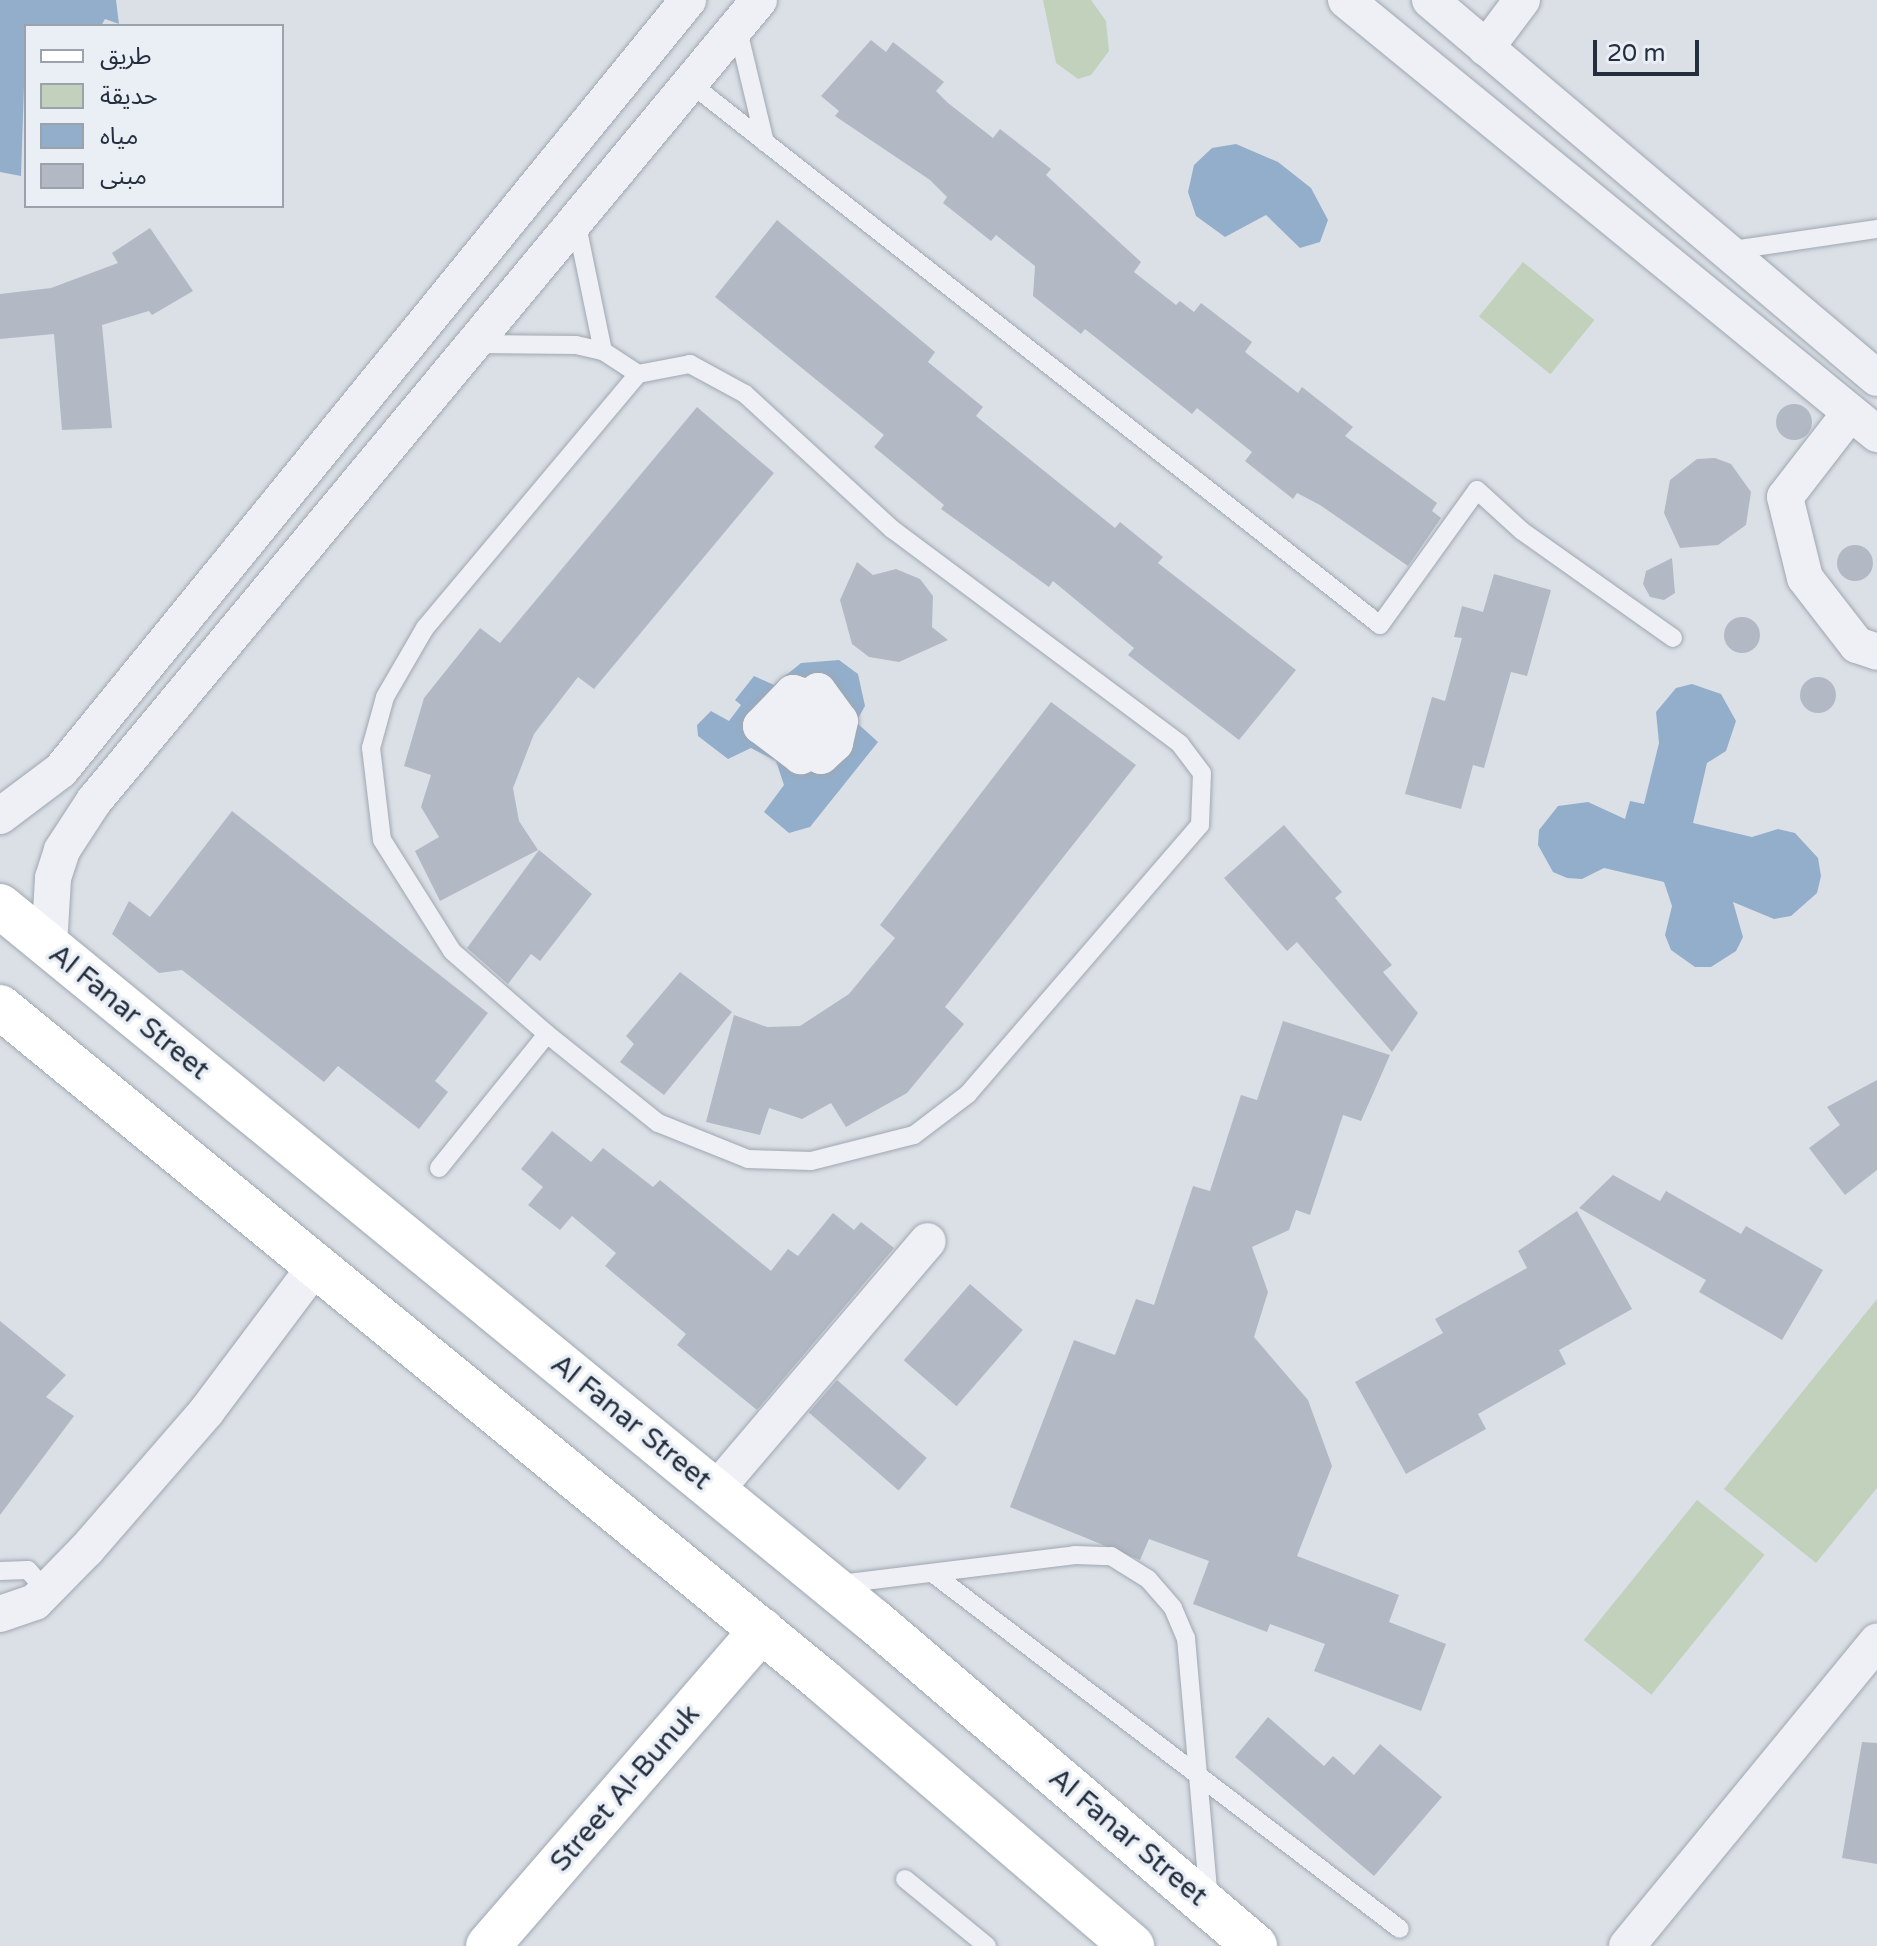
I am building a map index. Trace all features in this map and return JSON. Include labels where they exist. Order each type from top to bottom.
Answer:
[{"type":"main road","name":"Al Fanar Street","points":[[0,906],[829,1584],[1255,1946]]},
{"type":"main road","points":[[0,1007],[314,1268],[762,1630],[1132,1946]]},
{"type":"main road","name":"Street Al-Bunuk","points":[[488,1946],[762,1630]]},
{"type":"street","points":[[0,816],[61,770],[688,0]]},
{"type":"street","points":[[1346,0],[1864,424],[1785,497],[1805,578],[1857,645],[1877,652]]},
{"type":"street","points":[[1430,0],[1877,378]]},
{"type":"street","points":[[1486,48],[1522,0]]},
{"type":"street","points":[[49,946],[53,878],[76,824],[748,13]]},
{"type":"street","points":[[715,1491],[928,1241]]},
{"type":"street","points":[[0,1614],[47,1592],[206,1412],[314,1268]]},
{"type":"street","points":[[1627,1946],[1877,1642]]},
{"type":"lane","points":[[748,13],[765,143]]},
{"type":"lane","points":[[690,83],[1380,625],[1477,490],[1522,531],[1673,638]]},
{"type":"lane","points":[[576,221],[603,351]]},
{"type":"lane","points":[[1726,251],[1877,229]]},
{"type":"lane","points":[[473,344],[603,351],[638,374]]},
{"type":"lane","points":[[690,364],[745,394],[892,529],[1180,744],[1202,773],[1200,825],[968,1094],[914,1135],[811,1161],[748,1159],[658,1123],[547,1034],[452,951],[382,840],[371,748],[385,697],[425,628],[638,374],[690,364]]},
{"type":"lane","points":[[439,1168],[547,1034]]},
{"type":"lane","points":[[829,1584],[935,1575],[1075,1555],[1111,1556],[1148,1579],[1173,1608],[1186,1638],[1210,1906]]},
{"type":"lane","points":[[0,1571],[28,1570],[47,1592]]},
{"type":"lane","points":[[935,1575],[1026,1638],[1200,1778],[1400,1929]]},
{"type":"lane","points":[[905,1879],[987,1946]]},
{"type":"green space","points":[[1043,0],[1091,0],[1106,21],[1109,51],[1091,75],[1078,79],[1056,63]]},
{"type":"green space","points":[[1523,262],[1594,320],[1550,374],[1479,316]]},
{"type":"green space","points":[[1877,1299],[1877,1488],[1816,1563],[1724,1489]]},
{"type":"green space","points":[[1697,1500],[1765,1555],[1651,1695],[1584,1640]]},
{"type":"water","points":[[0,0],[116,0],[119,24],[105,19],[102,24],[24,24],[21,176],[0,172]]},
{"type":"water","points":[[1236,144],[1278,162],[1311,188],[1328,220],[1320,242],[1300,248],[1266,215],[1225,237],[1196,216],[1188,192],[1194,165],[1212,148]]},
{"type":"water","points":[[839,660],[858,674],[865,706],[856,722],[878,742],[810,827],[789,833],[764,812],[784,785],[776,761],[751,748],[728,759],[698,736],[697,725],[711,711],[729,721],[741,705],[735,700],[754,676],[774,685],[801,663]]},
{"type":"water","points":[[1692,684],[1721,694],[1736,721],[1726,751],[1707,763],[1693,823],[1752,837],[1778,829],[1795,833],[1818,858],[1821,876],[1817,893],[1791,916],[1774,919],[1733,902],[1743,937],[1736,951],[1711,967],[1695,967],[1671,950],[1665,935],[1672,906],[1664,882],[1604,868],[1582,879],[1567,878],[1553,872],[1538,845],[1539,830],[1558,806],[1588,802],[1625,819],[1630,801],[1644,804],[1659,743],[1656,712],[1676,688]]},
{"type":"building","points":[[871,40],[886,52],[893,42],[944,82],[936,91],[948,103],[993,138],[1000,129],[1051,169],[1046,175],[1141,262],[1134,272],[1176,305],[1180,301],[1194,312],[1201,303],[1252,342],[1245,352],[1298,393],[1302,387],[1353,427],[1345,436],[1437,503],[1432,511],[1441,518],[1408,566],[1320,505],[1297,493],[1293,499],[1245,461],[1252,452],[1197,408],[1192,414],[1085,329],[1081,334],[1033,296],[1035,266],[996,235],[991,241],[943,203],[947,197],[930,180],[835,116],[839,111],[821,96]]},
{"type":"building","points":[[777,220],[935,352],[928,362],[983,407],[976,416],[1115,528],[1120,522],[1163,557],[1158,563],[1296,670],[1239,740],[1128,655],[1134,648],[1053,581],[1049,587],[941,509],[944,505],[874,447],[884,435],[715,297]]},
{"type":"building","points":[[150,228],[193,291],[152,315],[149,311],[102,325],[112,428],[62,430],[54,334],[0,339],[0,294],[51,288],[118,263],[112,253]]},
{"type":"building","points":[[1794,404],[1807,409],[1812,422],[1807,435],[1794,440],[1781,435],[1776,422],[1781,409]]},
{"type":"building","points":[[697,407],[774,473],[594,689],[578,677],[534,734],[513,788],[519,821],[538,850],[440,901],[415,851],[439,837],[421,807],[431,775],[404,766],[424,698],[480,628],[500,643]]},
{"type":"building","points":[[1715,458],[1731,464],[1751,492],[1746,525],[1718,545],[1680,548],[1664,513],[1670,480],[1697,459]]},
{"type":"building","points":[[1855,545],[1868,550],[1873,563],[1868,576],[1855,581],[1842,576],[1837,563],[1842,550]]},
{"type":"building","points":[[1672,558],[1675,593],[1664,600],[1650,597],[1643,584],[1646,571]]},
{"type":"building","points":[[857,562],[873,575],[896,569],[920,579],[933,596],[932,627],[948,640],[899,662],[869,657],[852,644],[840,600]]},
{"type":"building","points":[[1494,574],[1551,590],[1527,676],[1511,672],[1484,768],[1473,765],[1461,809],[1405,794],[1432,697],[1445,701],[1462,638],[1454,637],[1462,606],[1483,612]]},
{"type":"building","points":[[1742,617],[1755,622],[1760,635],[1755,648],[1742,653],[1729,648],[1724,635],[1729,622]]},
{"type":"building","points":[[1818,677],[1831,682],[1836,695],[1831,708],[1818,713],[1805,708],[1800,695],[1805,682]]},
{"type":"building","points":[[1051,702],[1136,765],[945,1007],[964,1024],[907,1093],[846,1127],[831,1103],[802,1119],[769,1108],[760,1135],[706,1122],[734,1015],[767,1027],[800,1026],[849,994],[895,938],[880,925]]},
{"type":"building","points":[[232,811],[488,1013],[435,1081],[448,1092],[419,1129],[338,1066],[324,1082],[182,970],[159,973],[112,934],[129,901],[150,917]]},
{"type":"building","points":[[1284,825],[1342,892],[1335,898],[1392,965],[1383,972],[1418,1013],[1392,1052],[1297,942],[1287,951],[1224,878]]},
{"type":"building","points":[[539,850],[592,894],[540,961],[531,954],[508,984],[467,948]]},
{"type":"building","points":[[680,972],[732,1012],[664,1095],[620,1062],[634,1044],[626,1036]]},
{"type":"building","points":[[1283,1021],[1390,1055],[1361,1121],[1343,1115],[1310,1215],[1296,1210],[1289,1230],[1252,1247],[1268,1292],[1254,1337],[1308,1400],[1332,1466],[1297,1556],[1399,1595],[1389,1622],[1446,1644],[1421,1711],[1314,1671],[1325,1644],[1270,1624],[1267,1632],[1193,1604],[1209,1561],[1149,1539],[1140,1560],[1010,1507],[1074,1340],[1115,1355],[1136,1299],[1154,1305],[1193,1186],[1210,1191],[1241,1095],[1257,1100]]},
{"type":"building","points":[[1877,1080],[1877,1170],[1845,1195],[1809,1148],[1840,1125],[1827,1107]]},
{"type":"building","points":[[552,1131],[591,1162],[603,1148],[653,1187],[660,1180],[771,1271],[788,1249],[798,1256],[833,1213],[854,1230],[861,1222],[894,1248],[757,1410],[677,1345],[686,1334],[605,1266],[616,1253],[572,1216],[560,1230],[528,1205],[543,1187],[521,1169]]},
{"type":"building","points":[[1613,1175],[1660,1201],[1666,1191],[1741,1234],[1746,1226],[1823,1270],[1782,1340],[1699,1292],[1706,1280],[1579,1208]]},
{"type":"building","points":[[1577,1211],[1632,1309],[1559,1350],[1566,1364],[1478,1414],[1486,1429],[1406,1474],[1355,1382],[1443,1333],[1435,1319],[1527,1268],[1518,1251]]},
{"type":"building","points":[[970,1284],[1023,1330],[957,1406],[904,1360]]},
{"type":"building","points":[[0,1321],[66,1375],[46,1397],[74,1416],[0,1515]]},
{"type":"building","points":[[837,1380],[927,1458],[899,1491],[809,1412]]},
{"type":"building","points":[[1268,1717],[1324,1766],[1333,1756],[1354,1775],[1380,1744],[1442,1797],[1374,1876],[1235,1757]]},
{"type":"building","points":[[1862,1742],[1877,1743],[1877,1864],[1842,1858]]}]
